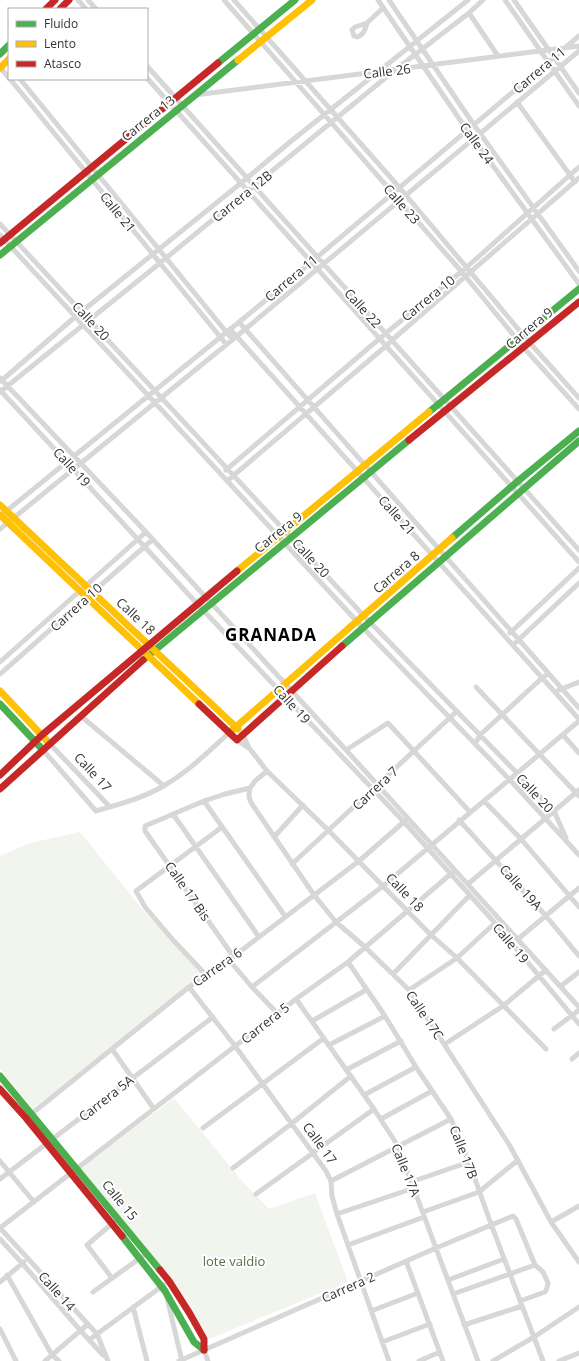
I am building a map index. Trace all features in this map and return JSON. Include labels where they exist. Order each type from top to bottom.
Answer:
[{"type":"street","points":[[48,8],[54,0]]},
{"type":"street","points":[[61,8],[69,0]]},
{"type":"street","points":[[78,0],[85,8]]},
{"type":"street","points":[[88,0],[95,8]]},
{"type":"street","name":"Calle 23","points":[[224,0],[399,201],[520,336]]},
{"type":"street","name":"Calle 23","points":[[234,0],[306,80],[467,267],[579,409]]},
{"type":"street","name":"Carrera 13","points":[[1,239],[10,234],[295,0]]},
{"type":"street","name":"Carrera 13","points":[[0,255],[91,179],[312,0]]},
{"type":"street","name":"Calle 24","points":[[378,0],[414,55],[467,130],[579,284]]},
{"type":"street","name":"Calle 24","points":[[388,0],[480,134],[579,271]]},
{"type":"street","name":"Carrera 12B","points":[[1,380],[75,317],[290,142],[468,0]]},
{"type":"street","name":"Carrera 12B","points":[[0,391],[160,263],[395,70],[469,13],[483,0]]},
{"type":"street","points":[[505,0],[579,106]]},
{"type":"street","points":[[514,0],[579,92]]},
{"type":"street","points":[[367,23],[383,8]]},
{"type":"street","points":[[469,13],[498,56]]},
{"type":"street","name":"Carrera 11","points":[[2,515],[73,455],[239,322],[579,36]]},
{"type":"street","points":[[0,54],[8,46]]},
{"type":"street","name":"Calle 26","points":[[194,96],[306,80],[579,46]]},
{"type":"street","name":"Carrera 11","points":[[0,529],[324,264],[579,50]]},
{"type":"street","name":"Calle 21","points":[[0,54],[8,75]]},
{"type":"street","name":"Calle 22","points":[[148,67],[579,550]]},
{"type":"street","name":"Calle 22","points":[[148,79],[579,562]]},
{"type":"street","name":"Calle 21","points":[[11,80],[226,344]]},
{"type":"street","name":"Calle 21","points":[[21,80],[166,258],[228,330],[358,471],[579,720]]},
{"type":"street","points":[[517,102],[570,176],[577,180]]},
{"type":"street","points":[[290,142],[297,151]]},
{"type":"street","name":"Carrera 10","points":[[221,474],[467,267],[579,167]]},
{"type":"street","name":"Carrera 10","points":[[227,481],[233,474],[386,346],[577,180]]},
{"type":"street","name":"Calle 20","points":[[0,224],[367,618],[456,712],[554,811],[568,843]]},
{"type":"street","name":"Calle 20","points":[[1,239],[10,246],[154,403],[285,542],[360,625],[510,780],[579,855]]},
{"type":"street","name":"Carrera 9","points":[[0,775],[36,743],[42,735],[148,644],[520,336],[579,289]]},
{"type":"street","name":"Carrera 9","points":[[0,789],[148,656],[211,603],[364,478],[370,471],[445,412],[579,302]]},
{"type":"street","name":"Calle 21","points":[[239,322],[579,708]]},
{"type":"street","name":"Calle 23","points":[[527,345],[579,398]]},
{"type":"street","points":[[205,349],[211,356]]},
{"type":"street","name":"Calle 19","points":[[1,380],[146,532],[345,748],[378,785],[469,896],[495,923],[579,1024]]},
{"type":"street","name":"Calle 19","points":[[0,391],[348,764],[373,790],[406,820]]},
{"type":"street","points":[[20,411],[25,405]]},
{"type":"street","name":"Carrera 8","points":[[442,553],[512,486],[579,431]]},
{"type":"street","name":"Carrera 8","points":[[237,740],[291,691],[367,618],[436,558],[518,494],[579,441]]},
{"type":"street","name":"Calle 18","points":[[0,505],[2,515],[8,522],[229,733],[250,749]]},
{"type":"street","name":"Calle 18","points":[[2,515],[14,518],[236,727],[243,734],[250,749],[268,772],[303,805],[430,934],[457,958],[546,1049]]},
{"type":"street","name":"Carrera 10","points":[[0,662],[146,532]]},
{"type":"street","name":"Carrera 10","points":[[0,674],[152,540]]},
{"type":"street","points":[[114,560],[120,568]]},
{"type":"street","points":[[506,637],[579,568]]},
{"type":"street","points":[[513,645],[579,583]]},
{"type":"street","name":"Carrera 8","points":[[229,733],[285,684],[360,625]]},
{"type":"street","points":[[475,744],[480,735],[548,674]]},
{"type":"street","points":[[555,693],[561,688],[579,682]]},
{"type":"street","points":[[468,884],[554,811],[578,793],[476,687]]},
{"type":"street","name":"Calle 17","points":[[0,691],[110,807],[96,811],[43,750],[0,704]]},
{"type":"street","name":"Carrera 7","points":[[292,864],[456,712]]},
{"type":"street","points":[[82,716],[164,786]]},
{"type":"street","points":[[252,987],[383,886],[430,847],[459,820],[510,780],[539,753],[563,735],[579,720]]},
{"type":"street","points":[[345,748],[388,723],[470,812]]},
{"type":"street","points":[[110,807],[135,800],[164,786],[186,771],[229,733]]},
{"type":"street","points":[[563,735],[579,753]]},
{"type":"street","points":[[348,764],[354,759]]},
{"type":"street","points":[[259,936],[173,814],[204,801],[250,788],[255,781],[268,772]]},
{"type":"street","name":"Calle 17C","points":[[250,788],[248,794],[249,800],[314,895],[336,922],[365,947],[409,990],[518,1160],[551,1222],[579,1262]]},
{"type":"street","points":[[204,801],[285,916]]},
{"type":"street","points":[[484,801],[521,839],[579,907]]},
{"type":"street","points":[[274,837],[303,805]]},
{"type":"street","name":"Calle 17 Bis","points":[[173,814],[145,826],[145,831],[231,958]]},
{"type":"street","name":"Carrera 6","points":[[29,1115],[189,987],[231,958],[359,861],[406,820]]},
{"type":"street","name":"Calle 19A","points":[[459,820],[546,916],[579,956]]},
{"type":"street","points":[[206,975],[186,955],[150,913],[136,891],[222,827]]},
{"type":"street","name":"Calle 19","points":[[430,847],[456,870],[579,1007]]},
{"type":"street","name":"Carrera 5","points":[[0,1228],[277,1013],[348,962],[456,870]]},
{"type":"street","points":[[518,939],[579,888]]},
{"type":"street","points":[[393,974],[430,934],[469,896]]},
{"type":"street","points":[[409,990],[457,958],[495,923]]},
{"type":"street","points":[[231,958],[252,987],[277,1013]]},
{"type":"street","name":"Calle 17B","points":[[348,962],[385,1016],[416,1067],[451,1119],[469,1162],[504,1260],[543,1361]]},
{"type":"street","points":[[445,1044],[504,1006],[546,970]]},
{"type":"street","points":[[561,986],[579,972]]},
{"type":"street","name":"Calle 17","points":[[189,987],[263,1084],[313,1153],[331,1181],[332,1196],[337,1214],[389,1361]]},
{"type":"street","points":[[312,1021],[366,990]]},
{"type":"street","name":"Calle 17A","points":[[296,999],[381,1119],[398,1146],[478,1361]]},
{"type":"street","points":[[554,1029],[579,1010]]},
{"type":"street","points":[[329,1045],[385,1016]]},
{"type":"street","name":"Carrera 5A","points":[[0,1179],[213,1017]]},
{"type":"street","points":[[203,1128],[324,1038]]},
{"type":"street","points":[[346,1070],[401,1041]]},
{"type":"street","points":[[112,1049],[154,1109]]},
{"type":"street","points":[[572,1059],[579,1053]]},
{"type":"street","points":[[364,1095],[416,1067]]},
{"type":"street","name":"Calle 15","points":[[0,1076],[50,1141],[119,1218],[168,1281],[190,1314],[204,1339],[204,1350],[208,1361]]},
{"type":"street","points":[[233,1168],[351,1076]]},
{"type":"street","name":"Calle 15","points":[[0,1089],[29,1115]]},
{"type":"street","points":[[381,1119],[432,1091]]},
{"type":"street","points":[[256,1194],[374,1109]]},
{"type":"street","points":[[331,1181],[451,1119]]},
{"type":"street","points":[[348,1245],[479,1192],[518,1160]]},
{"type":"street","points":[[0,1161],[34,1202]]},
{"type":"street","points":[[411,1182],[469,1162]]},
{"type":"street","name":"Calle 15","points":[[75,1170],[113,1224],[163,1289],[194,1342],[204,1350]]},
{"type":"street","points":[[337,1214],[414,1188]]},
{"type":"street","points":[[551,1222],[579,1206]]},
{"type":"street","name":"Carrera 2","points":[[181,1361],[406,1261],[513,1216],[516,1219],[535,1265]]},
{"type":"street","points":[[112,1278],[87,1245],[119,1218]]},
{"type":"street","name":"Calle 14","points":[[0,1228],[87,1325],[97,1334],[107,1360]]},
{"type":"street","name":"Calle 14","points":[[0,1239],[107,1360]]},
{"type":"street","points":[[93,1292],[147,1253]]},
{"type":"street","points":[[0,1282],[28,1259]]},
{"type":"street","points":[[448,1280],[504,1260]]},
{"type":"street","points":[[406,1261],[443,1361]]},
{"type":"street","points":[[453,1294],[535,1265],[543,1272],[548,1283],[545,1292],[464,1325]]},
{"type":"street","points":[[7,1275],[52,1355],[59,1361]]},
{"type":"street","points":[[89,1340],[133,1307],[163,1289],[168,1281]]},
{"type":"street","points":[[163,1289],[181,1361]]},
{"type":"street","points":[[371,1311],[418,1293]]},
{"type":"street","points":[[493,1361],[534,1337],[579,1306]]},
{"type":"street","points":[[133,1307],[147,1361]]},
{"type":"street","points":[[382,1342],[430,1324]]},
{"type":"street","points":[[44,1361],[87,1325]]},
{"type":"street","points":[[0,1329],[16,1361]]},
{"type":"street","points":[[419,1361],[440,1352]]},
{"type":"street","points":[[559,1361],[579,1353]]},
{"type":"green space","points":[[80,832],[142,909],[206,975],[73,1080],[32,1108],[0,1069],[0,856],[30,843]]},
{"type":"green space","name":"lote valdio","points":[[174,1098],[242,1181],[269,1209],[315,1193],[348,1282],[209,1339],[164,1270],[81,1168]]},
{"type":"traffic: fast","points":[[218,63],[295,0]]},
{"type":"traffic: fast","points":[[0,54],[8,46]]},
{"type":"traffic: fast","points":[[0,255],[238,60]]},
{"type":"traffic: fast","points":[[429,412],[579,289]]},
{"type":"traffic: fast","points":[[452,538],[579,431]]},
{"type":"traffic: fast","points":[[143,660],[409,440]]},
{"type":"traffic: fast","points":[[342,646],[579,441]]},
{"type":"traffic: fast","points":[[0,704],[43,750]]},
{"type":"traffic: fast","points":[[0,1076],[160,1270]]},
{"type":"traffic: fast","points":[[122,1236],[165,1291],[194,1342],[204,1350]]},
{"type":"traffic: slow","points":[[238,60],[312,0]]},
{"type":"traffic: slow","points":[[0,68],[8,60]]},
{"type":"traffic: slow","points":[[237,571],[429,412]]},
{"type":"traffic: slow","points":[[0,505],[238,729]]},
{"type":"traffic: slow","points":[[0,515],[199,704]]},
{"type":"traffic: slow","points":[[229,733],[452,538]]},
{"type":"traffic: slow","points":[[0,691],[50,744]]},
{"type":"traffic: jam","points":[[47,8],[55,0]]},
{"type":"traffic: jam","points":[[61,8],[69,0]]},
{"type":"traffic: jam","points":[[0,243],[218,63]]},
{"type":"traffic: jam","points":[[409,440],[579,302]]},
{"type":"traffic: jam","points":[[0,775],[42,735],[237,571]]},
{"type":"traffic: jam","points":[[199,704],[237,740],[342,646]]},
{"type":"traffic: jam","points":[[0,789],[143,660]]},
{"type":"traffic: jam","points":[[0,1089],[26,1118],[122,1236]]},
{"type":"traffic: jam","points":[[160,1270],[169,1281],[204,1339],[204,1350]]},
{"type":"district","name":"GRANADA","points":[[271,634]]}]
